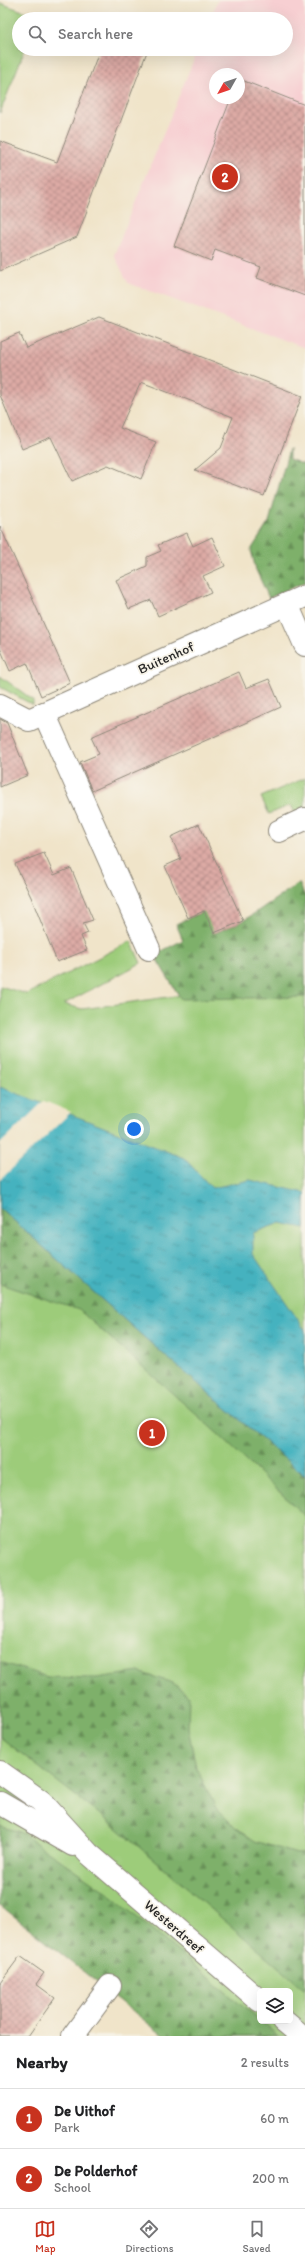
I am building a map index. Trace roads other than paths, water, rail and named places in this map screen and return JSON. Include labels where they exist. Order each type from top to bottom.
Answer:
[{"type":"street","name":"Buitenhof","points":[[0,705],[29,720],[296,600],[305,645]]},
{"type":"street","points":[[44,713],[149,949]]},
{"type":"street","points":[[278,831],[305,819]]},
{"type":"street","name":"Westerdreef","points":[[0,1772],[41,1802],[88,1853],[257,1998]]},
{"type":"street","name":"Westerdreef","points":[[0,1803],[22,1817],[88,1853]]},
{"type":"street","points":[[73,2036],[110,1986]]},
{"type":"street","points":[[288,2024],[302,2036]]},
{"type":"water","points":[[0,1087],[184,1158],[212,1188],[250,1180],[305,1193],[305,1228],[280,1223],[253,1233],[253,1254],[305,1330],[305,1476],[146,1339],[0,1208]]},
{"type":"place","name":"De Polderhof","points":[[225,177]]},
{"type":"place","name":"De Uithof","points":[[152,1433]]}]
